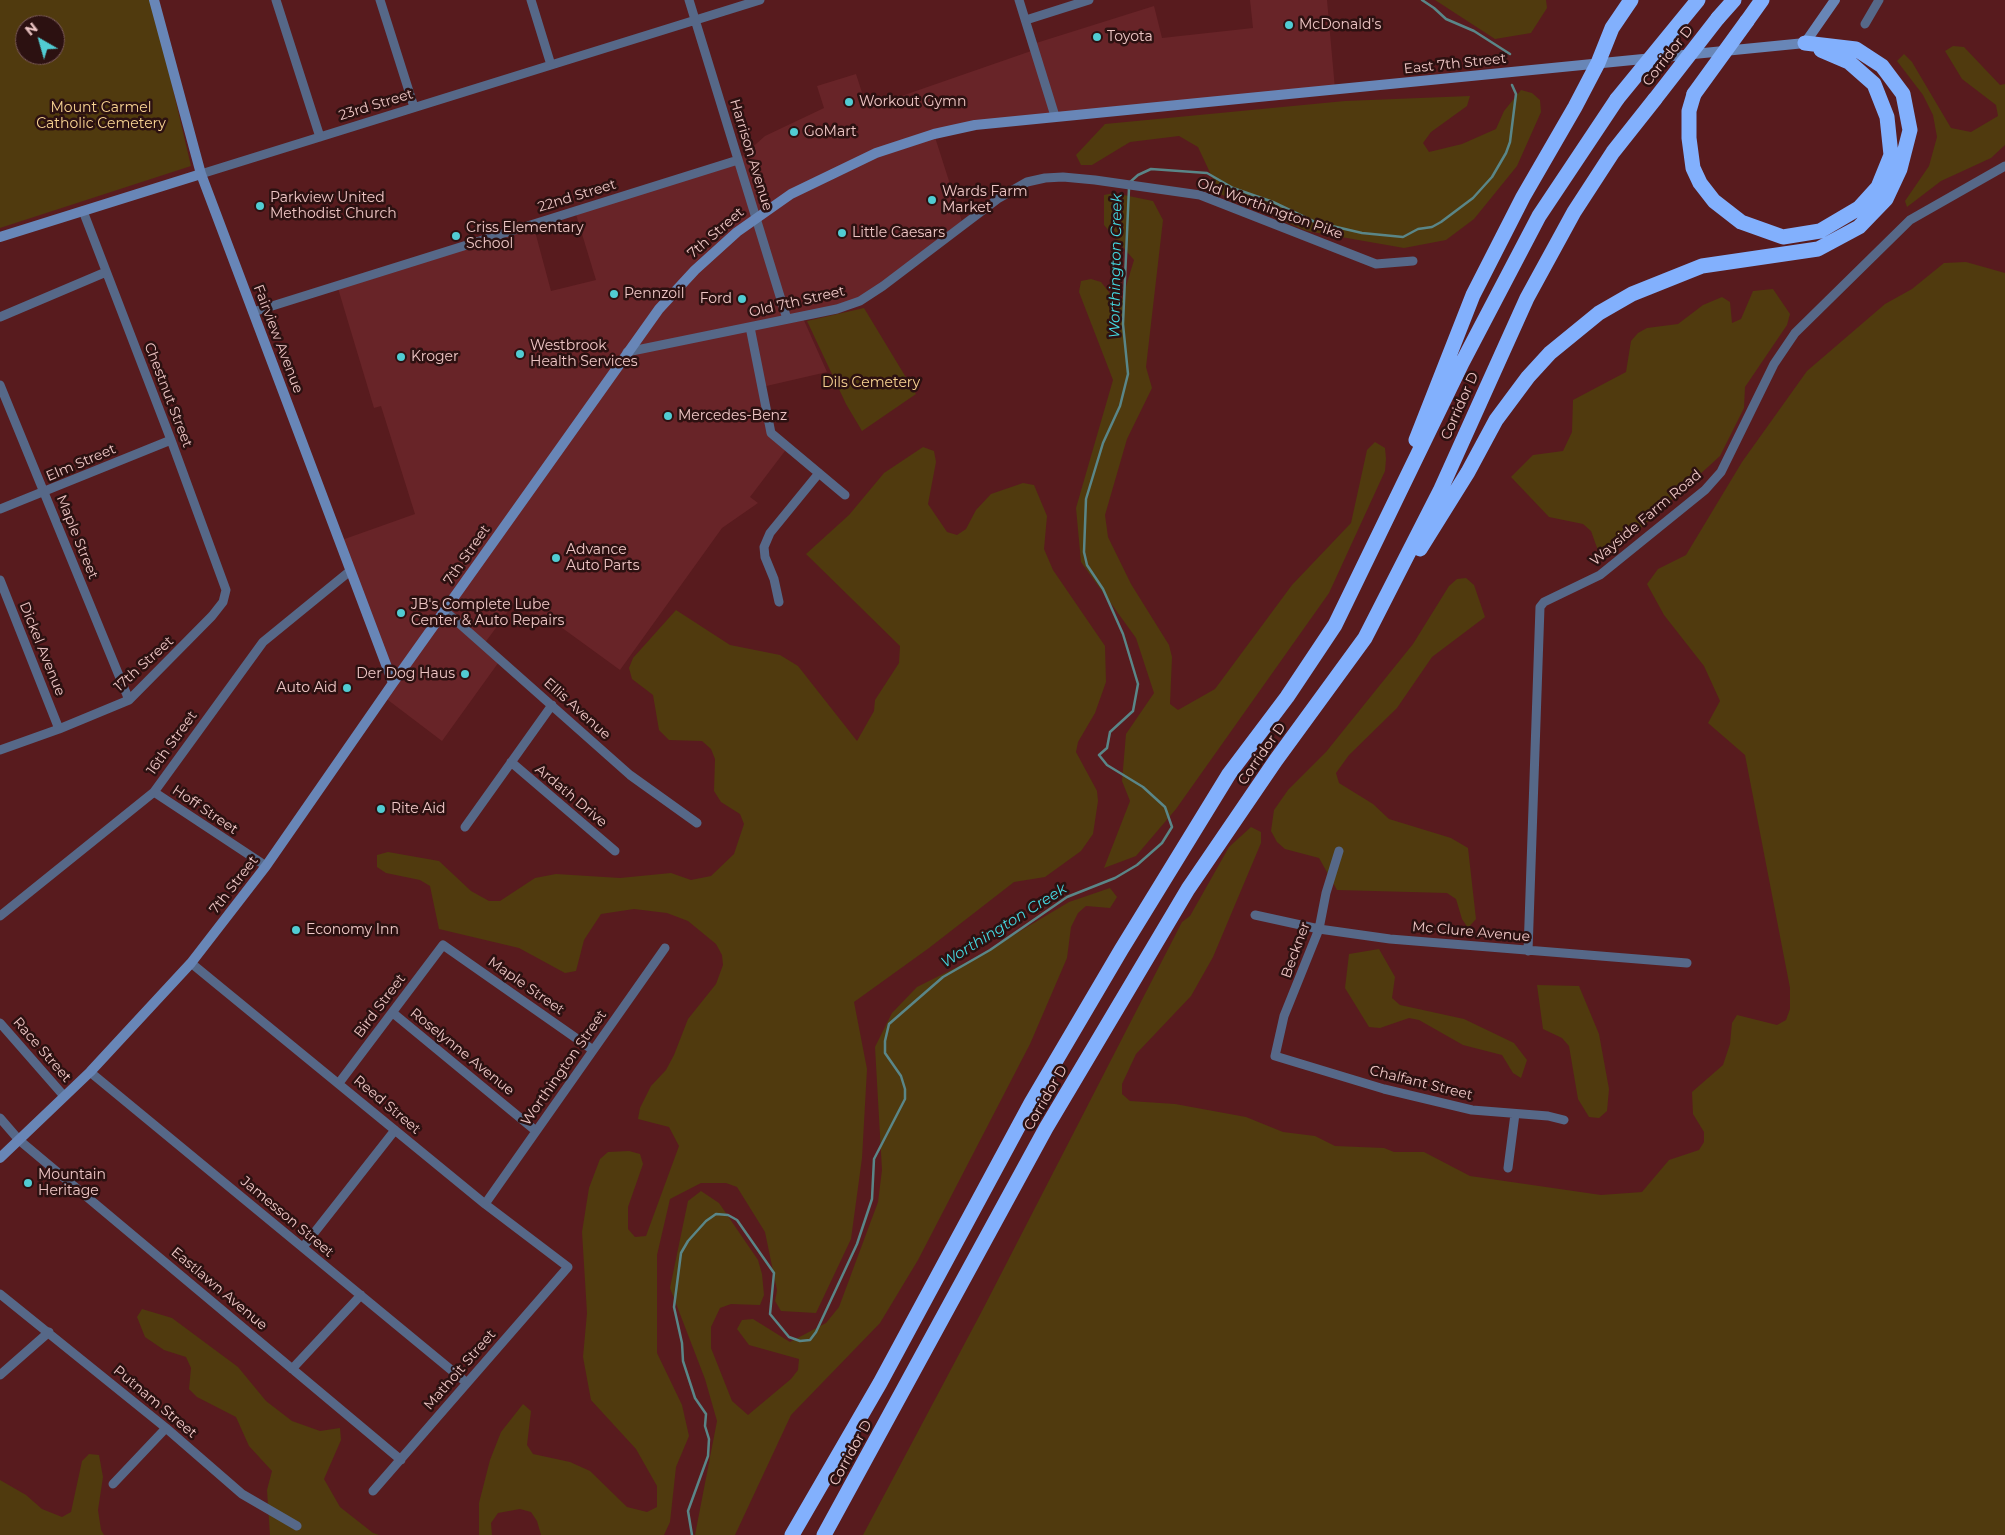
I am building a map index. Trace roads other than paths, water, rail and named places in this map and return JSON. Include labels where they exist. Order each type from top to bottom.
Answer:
[{"type":"highway","points":[[1389,512],[1428,404],[1473,295],[1523,197],[1598,63],[1612,28],[1631,0]]},
{"type":"highway","name":"Corridor D","points":[[792,1535],[880,1383],[1031,1103],[1229,774],[1287,697],[1334,625],[1462,364],[1539,216],[1616,99],[1698,0]]},
{"type":"highway","name":"Corridor D","points":[[824,1535],[1046,1128],[1188,889],[1276,760],[1366,638],[1440,491],[1526,298],[1574,212],[1613,152],[1734,0]]},
{"type":"highway","points":[[1762,0],[1694,94],[1689,111],[1688,138],[1693,168],[1700,183],[1714,201],[1741,222],[1783,237],[1820,232],[1859,208],[1878,187],[1891,155],[1887,117],[1874,84],[1849,62],[1805,43]]},
{"type":"highway","points":[[1366,638],[1468,472],[1496,420],[1528,377],[1550,352],[1571,334],[1599,313],[1632,294],[1702,266],[1818,249],[1860,227],[1886,200],[1900,169],[1910,130],[1902,94],[1882,66],[1856,50],[1805,43]]},
{"type":"main road","name":"Fairview Avenue","points":[[154,0],[201,174],[392,683]]},
{"type":"main road","points":[[1805,43],[1835,0]]},
{"type":"main road","name":"East 7th Street","points":[[1055,116],[1805,43]]},
{"type":"main road","name":"7th Street","points":[[0,1158],[90,1072],[191,963],[266,866],[392,683],[627,352],[676,288],[756,217],[790,194],[826,176],[876,154],[934,134],[976,125],[1055,116]]},
{"type":"main road","name":"23rd Street","points":[[0,237],[201,174]]},
{"type":"street","points":[[276,0],[320,136]]},
{"type":"street","points":[[380,0],[414,107]]},
{"type":"street","points":[[531,0],[551,65]]},
{"type":"street","name":"Harrison Avenue","points":[[689,0],[787,319]]},
{"type":"street","name":"23rd Street","points":[[201,174],[760,0]]},
{"type":"street","points":[[1020,0],[1055,116]]},
{"type":"street","points":[[1026,20],[1089,0]]},
{"type":"street","points":[[1864,24],[1879,0]]},
{"type":"street","name":"22nd Street","points":[[253,312],[738,160]]},
{"type":"street","name":"Wayside Farm Road","points":[[1528,951],[1540,607],[1544,602],[1600,575],[1705,490],[1721,472],[1774,364],[1795,333],[1910,220],[2005,166]]},
{"type":"street","name":"Old Worthington Pike","points":[[1027,182],[1064,177],[1200,195],[1376,264],[1413,261]]},
{"type":"street","name":"Old 7th Street","points":[[627,352],[837,310],[860,300],[882,286],[999,198],[1027,182]]},
{"type":"street","name":"Chestnut Street","points":[[83,211],[226,590]]},
{"type":"street","points":[[0,317],[106,272]]},
{"type":"street","points":[[750,327],[771,432],[845,495]]},
{"type":"street","name":"Maple Street","points":[[0,385],[129,700]]},
{"type":"street","name":"Elm Street","points":[[0,509],[44,493],[171,440]]},
{"type":"street","points":[[778,602],[776,584],[765,557],[764,547],[770,533],[819,473]]},
{"type":"street","name":"16th Street","points":[[0,916],[154,792],[263,642],[350,571]]},
{"type":"street","name":"Dickel Avenue","points":[[0,581],[59,729]]},
{"type":"street","name":"17th Street","points":[[0,750],[59,729],[129,700],[184,646],[223,602],[226,590]]},
{"type":"street","name":"Ellis Avenue","points":[[444,610],[630,775],[696,823]]},
{"type":"street","points":[[465,827],[552,705]]},
{"type":"street","name":"Ardath Drive","points":[[510,762],[615,851]]},
{"type":"street","name":"Hoff Street","points":[[154,792],[266,866]]},
{"type":"street","name":"Beckner","points":[[1274,1056],[1284,1016],[1319,929],[1326,893],[1339,851]]},
{"type":"street","name":"Mc Clure Avenue","points":[[1254,915],[1319,929],[1390,939],[1687,963]]},
{"type":"street","name":"Maple Street","points":[[443,945],[593,1050]]},
{"type":"street","name":"Bird Street","points":[[339,1083],[443,945]]},
{"type":"street","name":"Worthington Street","points":[[485,1204],[665,948]]},
{"type":"street","name":"Reed Street","points":[[191,963],[485,1204],[568,1267]]},
{"type":"street","name":"Roselynne Avenue","points":[[393,1013],[536,1130]]},
{"type":"street","name":"Race Street","points":[[0,1023],[64,1096]]},
{"type":"street","name":"Chalfant Street","points":[[1274,1056],[1384,1089],[1472,1110],[1548,1116],[1564,1120]]},
{"type":"street","name":"Jamesson Street","points":[[90,1072],[466,1383]]},
{"type":"street","points":[[1508,1168],[1515,1114]]},
{"type":"street","name":"Eastlawn Avenue","points":[[0,1118],[19,1140],[401,1460]]},
{"type":"street","points":[[302,1247],[395,1130]]},
{"type":"street","name":"Mathoit Street","points":[[373,1491],[568,1267]]},
{"type":"street","name":"Putnam Street","points":[[0,1294],[166,1428],[242,1494],[296,1526]]},
{"type":"street","points":[[292,1369],[361,1295]]},
{"type":"street","points":[[0,1375],[49,1332]]},
{"type":"street","points":[[113,1484],[166,1428]]},
{"type":"waterway","name":"Worthington Creek","points":[[1422,0],[1446,19],[1474,31],[1510,54]]},
{"type":"waterway","name":"Worthington Creek","points":[[1129,183],[1138,175],[1151,169],[1207,173],[1233,188],[1273,202],[1315,222],[1362,233],[1403,237],[1418,229],[1432,227],[1441,222],[1473,198],[1492,177],[1510,142],[1516,94],[1512,85]]},
{"type":"waterway","name":"Worthington Creek","points":[[692,1535],[688,1511],[708,1456],[709,1439],[705,1426],[706,1414],[695,1398],[683,1361],[682,1343],[674,1307],[681,1253],[688,1241],[706,1221],[716,1214],[728,1215],[737,1220],[774,1273],[770,1314],[789,1337],[800,1341],[810,1340],[816,1332],[857,1244],[872,1199],[874,1159],[905,1099],[905,1089],[901,1076],[885,1053],[885,1041],[889,1024],[943,977],[990,950],[1067,897],[1115,878],[1137,865],[1162,843],[1172,827],[1165,807],[1143,787],[1107,765],[1099,755],[1107,748],[1110,732],[1133,711],[1138,684],[1123,634],[1103,589],[1087,565],[1084,552],[1086,499],[1103,443],[1120,406],[1128,374],[1123,324],[1129,188]]},
{"type":"place","name":"McDonald's","points":[[1289,25]]},
{"type":"place","name":"Toyota","points":[[1097,37]]},
{"type":"place","name":"Workout Gymn","points":[[849,102]]},
{"type":"place","name":"GoMart","points":[[794,132]]},
{"type":"place","name":"Wards Farm Market","points":[[932,200]]},
{"type":"place","name":"Parkview United Methodist Church","points":[[260,206]]},
{"type":"place","name":"Little Caesars","points":[[842,233]]},
{"type":"place","name":"Criss Elementary School","points":[[456,236]]},
{"type":"place","name":"Pennzoil","points":[[614,294]]},
{"type":"place","name":"Ford","points":[[742,299]]},
{"type":"place","name":"Westbrook Health Services","points":[[520,354]]},
{"type":"place","name":"Kroger","points":[[401,357]]},
{"type":"place","name":"Mercedes-Benz","points":[[668,416]]},
{"type":"place","name":"Advance Auto Parts","points":[[556,558]]},
{"type":"place","name":"JB's Complete Lube Center & Auto Repairs","points":[[401,613]]},
{"type":"place","name":"Der Dog Haus","points":[[465,674]]},
{"type":"place","name":"Auto Aid","points":[[347,688]]},
{"type":"place","name":"Rite Aid","points":[[381,809]]},
{"type":"place","name":"Economy Inn","points":[[296,930]]},
{"type":"place","name":"Mountain Heritage","points":[[28,1183]]},
{"type":"park label","name":"Mount Carmel Catholic Cemetery","points":[[101,116]]},
{"type":"park label","name":"Dils Cemetery","points":[[871,383]]}]
